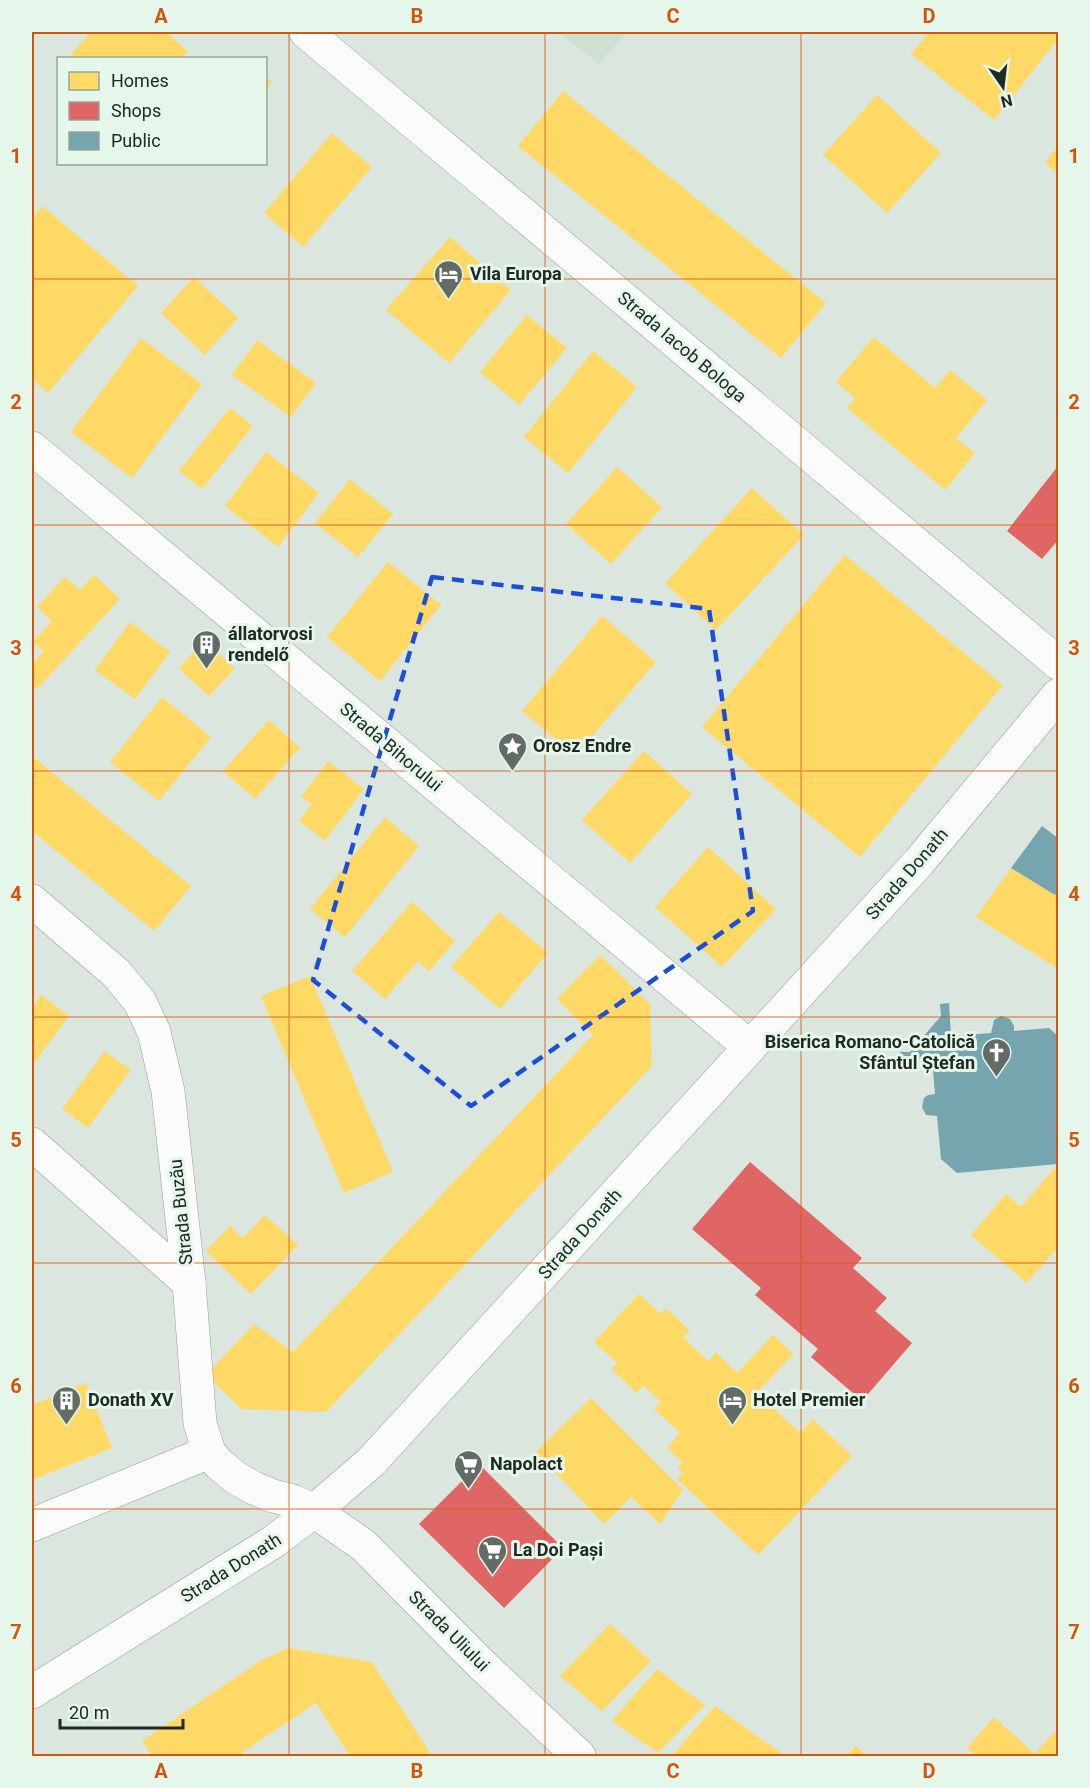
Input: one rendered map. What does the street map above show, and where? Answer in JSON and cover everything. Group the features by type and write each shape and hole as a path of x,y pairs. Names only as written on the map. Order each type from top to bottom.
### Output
{"street":[{"name":"Strada Iacob Bologa","path":"306,32 1059,663"},
{"name":"Strada Bihorului","path":"32,448 750,1047"},
{"name":"Strada Donath","path":"32,1692 273,1542 314,1511 371,1462 920,862 1059,695"},
{"name":"Strada Buzău","path":"32,901 116,973 140,1002 154,1032 168,1091 189,1284 200,1423 209,1452 227,1471 254,1488 293,1501 314,1511"},
{"path":"32,1144 189,1284"},
{"path":"32,1525 209,1452"},
{"name":"Strada Uliului","path":"314,1511 363,1545 480,1663 579,1756"}],"highlighted area":[{"path":"432,577 709,609 753,911 471,1106 313,980"}],"shaded area":[{"path":"558,32 628,32 599,64"}],"building: Homes":[{"path":"91,32 167,32 188,52 183,57 69,57"},
{"path":"929,32 1058,32 1058,39 994,120 911,54"},
{"path":"267,78 272,82 267,89"},
{"path":"563,91 826,303 781,358 518,146"},
{"path":"877,95 941,153 887,213 823,155"},
{"path":"332,133 372,167 303,247 264,213"},
{"path":"1058,146 1058,174 1045,163"},
{"path":"42,206 138,286 48,393 32,379 32,219"},
{"name":"Vila Europa","path":"450,237 511,290 449,363 386,310"},
{"path":"194,277 238,318 205,355 161,313"},
{"path":"527,315 567,348 519,405 480,372"},
{"path":"874,337 935,388 950,370 987,400 956,438 975,453 945,490 847,408 855,398 836,382"},
{"path":"141,338 202,384 132,478 71,432"},
{"path":"257,340 316,383 291,417 232,375"},
{"path":"593,351 637,387 568,473 524,437"},
{"path":"230,408 253,426 202,489 179,471"},
{"path":"266,452 319,493 278,547 225,506"},
{"path":"617,467 662,507 611,564 566,524"},
{"path":"350,479 393,514 358,557 315,523"},
{"path":"752,488 804,535 716,630 665,583"},
{"path":"845,555 1003,685 860,857 702,727"},
{"path":"388,562 441,605 380,681 327,637"},
{"path":"94,575 120,599 37,689 32,684 32,665 44,651 33,642 52,621 37,607 65,577 80,590"},
{"path":"602,616 656,662 575,756 522,711"},
{"path":"130,622 170,652 135,699 95,670"},
{"name":"állatorvosi rendelő","path":"203,640 235,668 209,696 179,669"},
{"path":"162,697 211,737 159,801 110,762"},
{"path":"269,720 300,748 255,799 223,771"},
{"path":"644,751 692,794 630,863 582,820"},
{"path":"32,756 191,886 154,931 32,831"},
{"path":"328,761 364,789 325,841 299,821 312,804 301,797"},
{"path":"385,817 419,846 345,937 310,909"},
{"path":"708,847 776,909 722,967 655,907"},
{"path":"1011,868 1058,897 1058,969 976,917"},
{"path":"412,902 455,941 429,971 418,961 385,999 352,971"},
{"path":"499,912 548,953 500,1009 451,967"},
{"path":"600,955 650,1004 652,1066 326,1412 242,1409 206,1375 254,1324 293,1352 593,1035 557,999"},
{"path":"310,976 393,1172 344,1193 261,996"},
{"path":"41,995 69,1016 32,1066 32,1008"},
{"path":"105,1051 131,1070 88,1128 62,1109"},
{"path":"1058,1164 1058,1247 1027,1283 971,1235 1006,1194 1021,1207"},
{"path":"265,1215 298,1245 251,1294 206,1251 230,1226 243,1238"},
{"name":"Hotel Premier","path":"639,1294 661,1314 666,1308 690,1331 683,1337 708,1361 716,1352 737,1373 773,1335 793,1354 757,1393 800,1433 813,1419 852,1456 758,1555 677,1479 683,1473 678,1468 682,1462 667,1448 680,1433 654,1409 661,1402 643,1385 637,1393 611,1369 617,1363 594,1342"},
{"name":"Donath XV","path":"86,1383 112,1448 32,1480 32,1405"},
{"path":"591,1398 683,1490 660,1524 631,1497 604,1524 536,1452"},
{"path":"610,1624 651,1661 602,1711 560,1676"},
{"path":"288,1648 372,1662 432,1756 350,1756 316,1703 237,1756 152,1756 142,1741 260,1661"},
{"path":"657,1669 705,1705 658,1753 612,1721"},
{"path":"715,1706 785,1756 672,1756"},
{"path":"994,1717 1035,1754 1054,1732 1058,1736 1058,1756 977,1756 967,1748"},
{"path":"855,1746 868,1756 847,1756"}],"building: Shops":[{"path":"1058,466 1058,540 1042,559 1007,531"},
{"path":"750,1162 862,1258 853,1268 887,1298 875,1311 912,1343 862,1401 811,1357 818,1349 755,1295 761,1288 692,1229"},
{"path":"479,1464 563,1548 504,1608 419,1524"}],"building: Public":[{"path":"1042,826 1058,838 1058,891 1055,895 1011,868"},
{"name":"Biserica Romano-Catolică Sfântul Ștefan","path":"949,1003 951,1036 991,1033 994,1020 1001,1016 1010,1019 1014,1031 1049,1028 1058,1036 1058,1164 957,1173 941,1159 937,1116 926,1115 922,1107 924,1098 935,1094 932,1058 901,1060 900,1052 910,1052 941,1016 940,1004"}],"place":[{"name":"Vila Europa","path":"449,300"},
{"name":"állatorvosi rendelő","path":"207,670"},
{"name":"Orosz Endre","path":"512,772"},
{"name":"Biserica Romano-Catolică Sfântul Ștefan","path":"996,1078"},
{"name":"Donath XV","path":"67,1426"},
{"name":"Hotel Premier","path":"732,1426"},
{"name":"Napolact","path":"469,1490"},
{"name":"La Doi Pași","path":"492,1576"}]}
